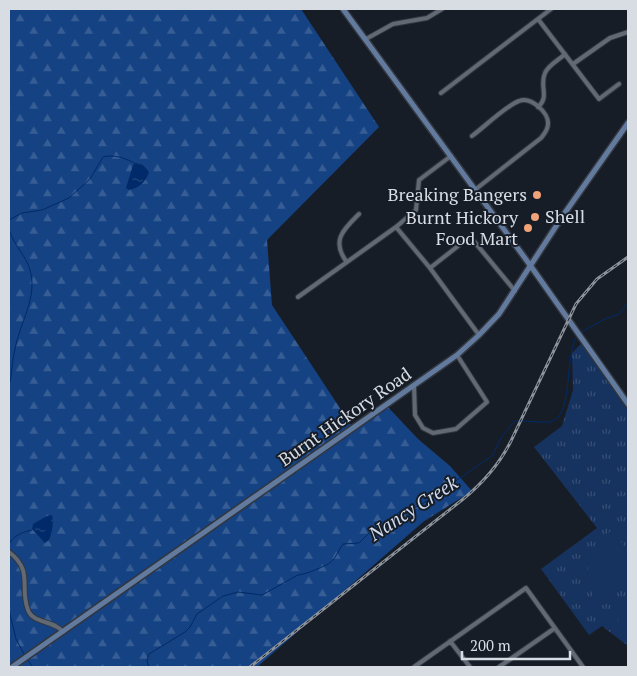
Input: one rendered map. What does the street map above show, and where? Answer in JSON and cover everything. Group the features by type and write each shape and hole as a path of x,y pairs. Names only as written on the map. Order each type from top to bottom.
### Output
{"main road":[{"path":"343,9 476,189 628,404"},
{"name":"Burnt Hickory Road","path":"12,667 457,355 499,314 530,265 628,124"}],"street":[{"path":"366,39 393,24 427,18 442,9"},
{"path":"441,93 551,9"},
{"path":"538,19 574,64 598,99 619,84"},
{"path":"574,64 610,38 628,32"},
{"path":"538,107 543,103 545,97 544,74 550,66 566,54"},
{"path":"472,136 519,100 531,101 547,118 548,123 543,136 476,189"},
{"path":"298,297 396,227 416,210 419,180 451,156"},
{"path":"346,262 342,256 339,243 342,230 359,214"},
{"path":"396,227 430,268 479,335"},
{"path":"430,268 467,240 476,242 515,291"},
{"path":"414,385 415,415 423,428 433,433 456,429 487,402 457,355"},
{"path":"9,552 22,567 26,606 30,614 39,620 59,626 62,632"},
{"path":"414,667 526,588 583,667"},
{"path":"499,667 555,628"},
{"path":"450,641 470,667"}],"green space":[{"path":"9,9 301,9 379,127 267,240 272,305 353,428 386,405 418,439 450,466 472,491 423,522 257,667 9,667"},
{"path":"582,343 628,409 628,646 602,626 589,635 541,569 597,528 534,447 562,426 573,390 572,353"},
{"path":"612,530 628,551 628,585 597,603 589,582 588,563 596,545"},
{"path":"628,599 628,636 613,612"}],"water":[{"path":"137,163 145,167 149,172 142,184 129,190 126,188 133,165"},
{"path":"52,515 51,534 49,540 45,543 32,529 33,524"}],"waterway":[{"path":"9,220 22,213 42,210 69,198 90,179 103,157 120,157 136,164"},
{"path":"9,229 13,240 26,260 32,280 30,300 17,339 9,387"},
{"name":"Nancy Creek","path":"579,333 619,314 628,303"},
{"name":"Nancy Creek","path":"149,667 147,661 149,654 185,632 197,614 223,596 238,592 262,595 298,575 311,572 330,563 343,544 359,543 369,533 390,522 399,512 419,506 492,456 502,436 515,421 550,422 558,418 566,398 571,356 577,336"},
{"path":"9,544 19,534 32,530"},
{"path":"9,610 16,639 25,656"},
{"path":"27,659 33,667"}],"railway":[{"path":"250,667 462,500 484,480 496,466 511,441 576,304 597,279 628,257"}],"place":[{"name":"Breaking Bangers","path":"537,195"},
{"name":"Shell","path":"535,217"},
{"name":"Burnt Hickory Food Mart","path":"528,228"}]}
